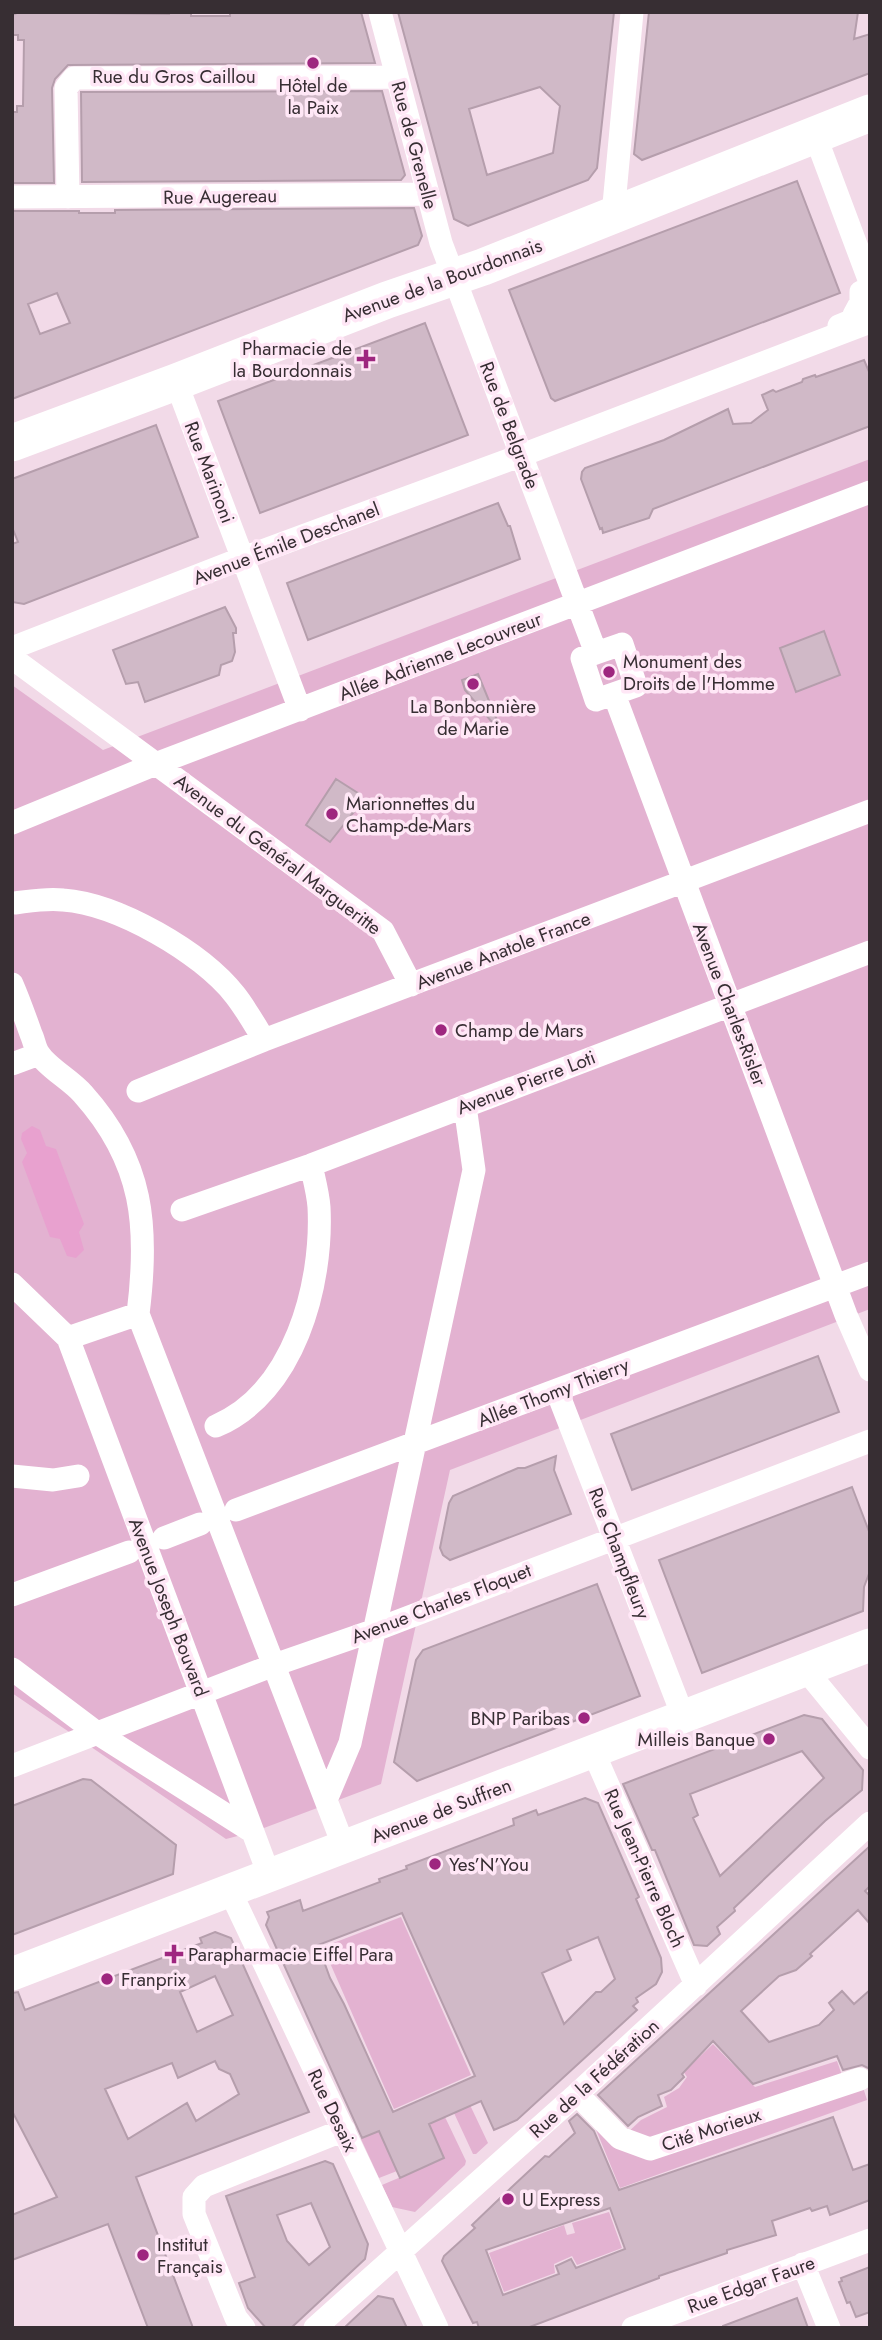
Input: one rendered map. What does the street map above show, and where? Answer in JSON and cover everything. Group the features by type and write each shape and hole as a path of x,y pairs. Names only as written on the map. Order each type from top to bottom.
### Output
{"main road":[{"name":"Avenue de la Bourdonnais","path":"12,443 453,277 870,113"},
{"name":"Avenue de Suffren","path":"12,1974 870,1645"}],"street":[{"name":"Rue de Grenelle","path":"380,12 453,277"},
{"path":"613,215 632,12"},
{"name":"Rue du Gros Caillou","path":"68,197 66,89 74,78 396,76"},
{"path":"815,135 870,282"},
{"name":"Rue Augereau","path":"12,197 428,194"},
{"name":"Rue de Belgrade","path":"453,277 577,604"},
{"name":"Avenue Émile Deschanel","path":"870,288 862,292 861,302 854,315 856,320 557,433 562,446 857,335 859,339 870,340"},
{"name":"Avenue Émile Deschanel","path":"12,648 870,322"},
{"name":"Rue Marinoni","path":"176,382 300,710"},
{"name":"Allée Adrienne Lecouvreur","path":"12,823 158,763 870,492"},
{"path":"577,604 596,653"},
{"path":"622,644 636,686 596,700 582,658 596,653 622,644"},
{"name":"Avenue du Général Margueritte","path":"12,658 126,739 383,931 411,985"},
{"name":"Avenue Charles-Risler","path":"614,694 846,1315 870,1370"},
{"name":"Avenue Anatole France","path":"138,1091 264,1040 870,811"},
{"path":"15,903 64,900 122,915 150,929 178,946 234,993 264,1040"},
{"name":"Avenue Pierre Loti","path":"182,1210 311,1165 870,952"},
{"path":"12,984 39,1054 83,1094 120,1147 132,1175 140,1206 144,1242 138,1314 344,1847"},
{"path":"12,1064 39,1054"},
{"path":"326,1800 350,1743 474,1170 465,1106"},
{"path":"216,1426 246,1407 268,1385 301,1331 317,1265 319,1204 311,1165"},
{"name":"Allée Thomy Thierry","path":"236,1510 870,1273"},
{"path":"12,1284 68,1338 138,1314"},
{"name":"Avenue Joseph Bouvard","path":"68,1338 270,1875"},
{"name":"Rue Champfleury","path":"556,1391 683,1716"},
{"name":"Avenue Charles Floquet","path":"12,1766 870,1441"},
{"path":"12,1476 53,1480 78,1476"},
{"path":"164,1538 200,1524"},
{"path":"12,1595 129,1552"},
{"path":"12,1669 97,1733 253,1832"},
{"path":"805,1669 870,1748"},
{"name":"Rue Jean-Pierre Bloch","path":"593,1751 696,1985"},
{"name":"Rue de la Fédération","path":"315,2328 577,2094 870,1823"},
{"name":"Rue Desaix","path":"230,1891 437,2328"},
{"name":"Cité Morieux","path":"577,2094 620,2138 650,2149 860,2078"},
{"path":"244,2328 236,2318 194,2214 194,2197 204,2186 344,2130"},
{"name":"Rue Edgar Faure","path":"633,2328 870,2240"},
{"path":"803,2264 829,2328"}],"shaded area":[{"name":"Champ de Mars","path":"870,459 870,1309 450,1470 381,1784 253,1832 226,1839 12,1693 12,685 103,750"},
{"path":"32,1126 40,1130 46,1146 56,1149 84,1224 79,1232 84,1250 76,1258 67,1256 60,1239 50,1237 22,1162 27,1153 21,1139 22,1133"},
{"path":"401,1917 471,2075 394,2109 323,1947"},
{"path":"713,2044 755,2087 837,2061 844,2081 861,2081 867,2100 620,2188 590,2115 625,2135 641,2120 667,2107 664,2097 679,2088 687,2077 683,2071 687,2061 690,2066"},
{"path":"470,2105 488,2143 476,2154 473,2154 454,2113"},
{"path":"445,2117 466,2161 465,2165 415,2212 392,2207 382,2185 443,2159 429,2124"},
{"path":"379,2131 397,2171 379,2178 361,2139"},
{"path":"609,2212 622,2248 577,2265 572,2256 554,2264 555,2273 504,2292 489,2253 564,2225 567,2235 575,2233 572,2223"}],"building":[{"path":"19,12 191,12 191,16 230,16 230,12 361,12 375,63 68,65 55,79 52,88 54,183 12,183 12,112 17,112 17,106 23,106 24,40 18,40 18,35 12,35 12,15"},
{"path":"398,12 614,12 597,168 588,180 468,226 454,219","holes":["540,87 560,106 553,153 487,175 469,109"]},
{"path":"649,12 858,12 854,39 870,34 870,73 642,160 634,154"},
{"path":"382,91 405,175 401,180 82,182 81,92"},
{"path":"797,181 840,293 555,401 551,398 509,290"},
{"path":"414,208 422,236 418,245 12,399 12,211 115,213 115,210","holes":["57,293 70,323 40,334 28,304"]},
{"path":"425,323 468,435 260,513 218,401"},
{"path":"864,360 870,374 870,426 653,509 649,518 603,533 602,528 600,529 581,479 585,468 664,440 728,409 733,424 751,423 768,410 762,395"},
{"path":"156,425 198,537 24,604 12,602 12,544 18,542 12,527 12,479"},
{"path":"498,503 510,526 520,559 308,640 287,583"},
{"path":"225,607 236,628 236,633 233,633 235,652 232,661 221,665 219,675 145,702 138,682 126,684 113,650"},
{"path":"824,631 840,675 796,692 780,648"},
{"path":"478,674 499,725 496,727 465,690 462,680"},
{"name":"Marionnettes du Champ-de-Mars","path":"336,779 361,795 360,804 330,842 306,825"},
{"path":"818,1356 839,1412 632,1490 611,1434"},
{"path":"556,1456 554,1470 571,1514 450,1560 443,1555 440,1548 449,1503 453,1496 518,1468 525,1468"},
{"path":"852,1487 870,1534 870,1571 864,1587 863,1611 702,1673 659,1560"},
{"path":"597,1584 640,1696 417,1781 394,1762 416,1660 423,1650"},
{"path":"804,1715 822,1719 863,1770 862,1790 825,1821 734,1908 735,1911 717,1927 720,1934 707,1946 694,1945 655,1850 652,1850 623,1784","holes":["802,1751 824,1778 720,1876 693,1818 698,1815 690,1794"]},
{"path":"83,1779 91,1780 176,1845 173,1874 12,1935 12,1806"},
{"path":"585,1798 598,1803 639,1897 636,1899 661,1958 662,1972 656,1984 636,1998 638,2002 633,2006 637,2010 517,2120 494,2130 481,2101 429,2124 444,2158 400,2178 379,2131 362,2138 266,1925 269,1917 267,1912 300,1900 303,1911 380,1882 379,1879 407,1869 406,1866 514,1825 513,1819 536,1810 538,1815","holes":["402,1913 475,2076 393,2112 330,1978 318,1945","598,1937 615,1979 601,1992 596,1992 564,2024 542,1973 571,1960 567,1950"]},
{"path":"870,1846 870,1886 865,1891 870,1896 870,1924 858,1910 796,1970 779,1976 741,2011 769,2042 819,2025 834,2010 829,2003 842,1991 854,2004 870,1990 870,2069 862,2065 843,2070 837,2056 753,2084 713,2041 671,2090 658,2095 662,2106 638,2117 628,2126 598,2095"},
{"path":"215,1932 231,1938 309,2112 136,2177 193,2328 148,2328 108,2224 12,2260 12,2215 57,2197 12,2111 12,1993 18,1992 25,2010 202,1943 200,1938","holes":["215,1976 233,2015 197,2032 180,1992","215,2061 219,2069 230,2074 239,2094 196,2121 187,2103 128,2139 105,2089 172,2063 178,2078"]},
{"path":"577,2114 594,2131 619,2190 833,2117 853,2170 870,2164 870,2200 830,2215 827,2206 812,2211 810,2208 772,2221 776,2235 727,2250 727,2253 659,2276 527,2328 479,2328 477,2322 473,2323 442,2261 444,2256 475,2228 472,2225 496,2202 545,2156 549,2157 575,2133 569,2121","holes":["610,2208 625,2249 576,2268 571,2259 556,2266 559,2274 503,2295 486,2250"]},
{"path":"325,2161 333,2164 368,2244 365,2259 291,2328 266,2328 248,2308 239,2283 255,2277 226,2196","holes":["311,2203 330,2247 309,2265 287,2241 277,2215"]},
{"path":"870,2267 870,2312 856,2317 839,2282 842,2281 841,2278"},
{"path":"378,2296 393,2299 407,2328 344,2328"},
{"path":"797,2298 808,2328 723,2328 723,2326"}],"place":[{"name":"Hôtel de la Paix","path":"313,63"},
{"name":"Pharmacie de la Bourdonnais","path":"366,359"},
{"name":"Monument des Droits de l'Homme","path":"609,672"},
{"name":"La Bonbonnière de Marie","path":"473,684"},
{"name":"Marionnettes du Champ-de-Mars","path":"332,814"},
{"name":"Champ de Mars","path":"441,1030"},
{"name":"BNP Paribas","path":"584,1718"},
{"name":"Milleis Banque","path":"769,1739"},
{"name":"Yes’N’You","path":"435,1864"},
{"name":"Parapharmacie Eiffel Para","path":"174,1954"},
{"name":"Franprix","path":"107,1979"},
{"name":"U Express","path":"508,2199"},
{"name":"Institut Français","path":"143,2255"}]}
